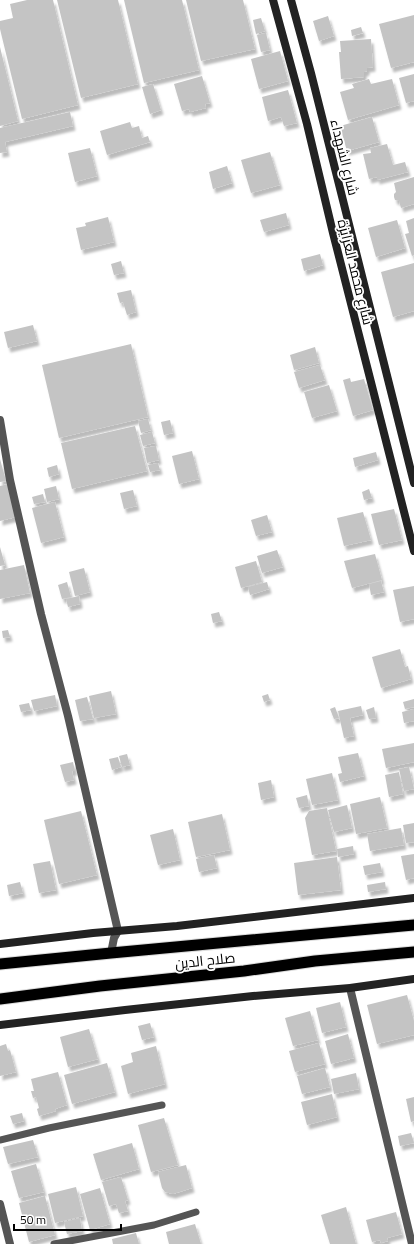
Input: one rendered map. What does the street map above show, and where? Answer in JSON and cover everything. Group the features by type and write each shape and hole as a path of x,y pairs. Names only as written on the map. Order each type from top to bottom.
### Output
{"highway":[{"name":"صلاح الدين","path":"0,964 112,952 414,925"},
{"name":"صلاح الدين","path":"0,999 100,986 244,971 315,961 414,952"}],"main road":[{"name":"شارع محمد العزايزة","path":"273,0 307,124 333,233 414,551"},
{"name":"شارع الشهداء","path":"291,0 315,88 414,483"},
{"path":"0,944 200,924 414,898"},
{"path":"0,1025 193,1003 350,988 414,979"}],"street":[{"path":"0,420 10,480 41,614 68,716 118,931 114,938 112,952"},
{"path":"350,988 412,1244"},
{"path":"0,1204 10,1244"}],"lane":[{"path":"0,1140 162,1105"},
{"path":"54,1244 154,1225 196,1212"}],"building":[{"path":"27,0 53,0 78,105 22,119 0,29 0,21 13,18 10,4"},
{"path":"57,0 118,0 138,84 81,98"},
{"path":"124,0 182,0 199,70 144,83"},
{"path":"186,0 243,0 255,49 201,61"},
{"path":"414,15 414,62 391,68 379,24"},
{"path":"328,16 334,36 319,41 313,21"},
{"path":"261,18 265,31 256,34 253,20"},
{"path":"361,27 363,33 352,36 351,30"},
{"path":"266,33 270,50 261,52 257,35"},
{"path":"371,39 373,67 367,68 367,71 364,72 364,77 341,79 339,52 341,52 340,41"},
{"path":"0,47 18,121 0,126"},
{"path":"280,51 288,81 259,89 251,59"},
{"path":"414,74 414,101 406,103 399,78"},
{"path":"202,76 210,103 205,104 206,108 190,112 189,109 182,111 174,84"},
{"path":"369,79 371,84 392,79 399,105 348,120 340,92 354,88 352,84"},
{"path":"153,84 161,110 150,114 142,87"},
{"path":"288,90 297,123 284,126 281,117 268,121 262,97"},
{"path":"70,112 73,126 5,142 7,152 0,153 0,128"},
{"path":"372,117 379,142 347,151 340,126"},
{"path":"130,122 132,128 139,126 142,138 148,136 150,142 107,155 100,131"},
{"path":"387,144 393,165 405,162 408,172 377,180 377,177 369,179 363,154 371,153 370,148"},
{"path":"90,148 97,176 75,182 68,153"},
{"path":"270,152 280,185 251,193 241,160"},
{"path":"227,166 232,183 213,189 209,172"},
{"path":"414,177 414,204 401,208 399,201 395,200 394,197 396,192 394,183"},
{"path":"286,213 289,225 264,232 260,220"},
{"path":"108,217 114,242 81,250 76,228 86,226 85,223"},
{"path":"414,218 414,255 412,256 405,234 409,233 406,221"},
{"path":"397,220 405,248 376,257 368,228"},
{"path":"320,254 323,265 304,271 301,259"},
{"path":"121,261 124,273 114,275 111,264"},
{"path":"414,263 414,311 393,317 381,272"},
{"path":"131,290 136,312 127,315 123,302 120,303 117,293"},
{"path":"33,325 37,341 8,348 4,332"},
{"path":"131,344 148,417 59,438 42,365"},
{"path":"315,347 319,363 294,370 290,355"},
{"path":"320,365 325,380 299,388 294,372"},
{"path":"350,378 351,382 364,379 373,410 353,416 343,380"},
{"path":"329,385 337,411 312,418 304,392"},
{"path":"148,419 151,430 141,433 138,421"},
{"path":"170,420 173,433 164,435 161,422"},
{"path":"135,426 147,471 72,489 61,443"},
{"path":"152,432 155,443 143,446 140,435"},
{"path":"156,446 159,460 147,463 144,448"},
{"path":"192,451 199,479 179,484 172,456"},
{"path":"376,452 378,460 355,467 353,458"},
{"path":"0,459 6,481 0,482"},
{"path":"158,463 160,470 150,472 148,465"},
{"path":"57,465 59,474 49,477 47,468"},
{"path":"8,484 16,517 0,521 0,486"},
{"path":"56,486 59,499 47,502 44,489"},
{"path":"369,489 372,498 364,500 362,492"},
{"path":"133,490 137,506 124,509 120,493"},
{"path":"43,494 45,502 34,504 32,497"},
{"path":"55,502 64,537 41,543 32,508"},
{"path":"394,509 402,540 379,545 371,514"},
{"path":"363,512 371,540 344,546 337,518"},
{"path":"267,515 272,532 256,536 251,520"},
{"path":"0,547 5,565 0,566"},
{"path":"277,550 283,567 262,573 257,556"},
{"path":"375,554 382,580 352,588 344,561"},
{"path":"256,561 262,582 241,588 235,567"},
{"path":"24,565 30,593 0,599 0,570"},
{"path":"84,568 90,592 75,596 69,572"},
{"path":"381,581 384,592 371,595 369,584"},
{"path":"67,582 71,597 62,599 58,585"},
{"path":"267,582 269,589 250,595 248,587"},
{"path":"414,586 414,619 400,622 393,590"},
{"path":"79,596 80,604 68,607 66,599"},
{"path":"219,612 222,621 213,623 211,614"},
{"path":"8,630 10,637 3,638 2,631"},
{"path":"400,649 405,667 408,666 411,679 381,688 372,657"},
{"path":"111,691 116,714 94,718 89,696"},
{"path":"268,694 270,700 264,702 262,696"},
{"path":"55,695 57,706 34,711 31,700"},
{"path":"87,697 93,719 80,721 75,700"},
{"path":"414,699 414,707 405,709 403,702"},
{"path":"29,703 31,710 21,712 19,705"},
{"path":"361,706 363,715 350,718 354,736 344,738 338,711"},
{"path":"335,707 339,718 334,719 330,709"},
{"path":"374,707 376,718 369,719 366,710"},
{"path":"414,709 414,721 404,723 402,712"},
{"path":"414,743 414,762 386,768 382,749"},
{"path":"358,753 364,776 340,782 338,774 342,773 338,757"},
{"path":"127,754 130,765 122,767 119,756"},
{"path":"118,757 121,767 112,770 109,759"},
{"path":"73,762 75,771 72,771 74,780 65,782 60,765"},
{"path":"409,767 414,789 404,791 399,769"},
{"path":"399,772 403,794 389,797 385,775"},
{"path":"332,773 338,800 312,805 306,779"},
{"path":"271,780 274,797 261,800 258,783"},
{"path":"307,795 309,806 299,808 296,798"},
{"path":"380,797 387,828 356,834 350,804"},
{"path":"347,805 352,828 334,832 328,810"},
{"path":"327,808 336,851 312,855 305,818 309,811"},
{"path":"81,811 97,875 59,884 44,820"},
{"path":"222,814 230,850 196,857 188,822"},
{"path":"414,823 414,842 406,843 403,825"},
{"path":"401,828 404,845 370,851 367,834"},
{"path":"173,829 180,860 158,865 150,835"},
{"path":"353,846 354,854 338,857 337,849"},
{"path":"414,854 414,878 406,880 401,856"},
{"path":"214,855 217,868 199,872 196,859"},
{"path":"337,857 341,890 298,895 294,863"},
{"path":"50,861 56,890 39,893 33,864"},
{"path":"380,863 382,872 365,875 363,866"},
{"path":"20,882 23,893 9,896 7,885"},
{"path":"385,882 386,889 368,892 367,885"},
{"path":"407,995 414,1021 414,1035 377,1044 367,1005"},
{"path":"340,1002 346,1027 322,1033 316,1008"},
{"path":"310,1011 318,1040 293,1046 285,1018"},
{"path":"150,1023 154,1037 142,1040 138,1026"},
{"path":"89,1029 98,1059 68,1067 60,1037"},
{"path":"348,1034 354,1058 331,1064 325,1041"},
{"path":"319,1043 325,1064 295,1072 289,1051"},
{"path":"6,1044 8,1051 10,1050 16,1072 0,1076 0,1046"},
{"path":"156,1046 165,1084 128,1094 121,1066 133,1062 131,1053"},
{"path":"107,1063 115,1092 72,1104 64,1075"},
{"path":"325,1068 330,1087 302,1094 297,1076"},
{"path":"58,1072 67,1105 55,1109 56,1111 39,1116 37,1109 39,1108 36,1097 33,1098 31,1091 34,1091 31,1079"},
{"path":"356,1073 359,1089 334,1094 331,1079"},
{"path":"332,1094 337,1117 307,1125 301,1102"},
{"path":"414,1097 414,1121 411,1122 406,1099"},
{"path":"22,1113 24,1121 13,1124 10,1116"},
{"path":"164,1118 178,1165 151,1172 138,1125"},
{"path":"411,1133 414,1143 400,1146 398,1136"},
{"path":"33,1140 38,1157 8,1164 3,1147"},
{"path":"132,1143 139,1169 101,1180 93,1154"},
{"path":"36,1164 44,1192 19,1198 11,1171"},
{"path":"186,1165 192,1188 173,1194 165,1192 162,1188 158,1172"},
{"path":"121,1177 128,1200 125,1201 128,1211 119,1213 116,1204 109,1206 102,1182"},
{"path":"76,1187 83,1216 55,1223 48,1194"},
{"path":"100,1188 110,1224 90,1230 80,1194"},
{"path":"45,1196 55,1235 29,1242 19,1203"},
{"path":"346,1207 356,1244 330,1244 321,1215"},
{"path":"396,1212 402,1234 387,1238 388,1241 381,1243 380,1240 372,1242 366,1220"},
{"path":"80,1218 82,1231 67,1234 64,1222"},
{"path":"195,1224 201,1244 169,1244 166,1232"},
{"path":"136,1233 139,1244 113,1244 112,1239"}]}
